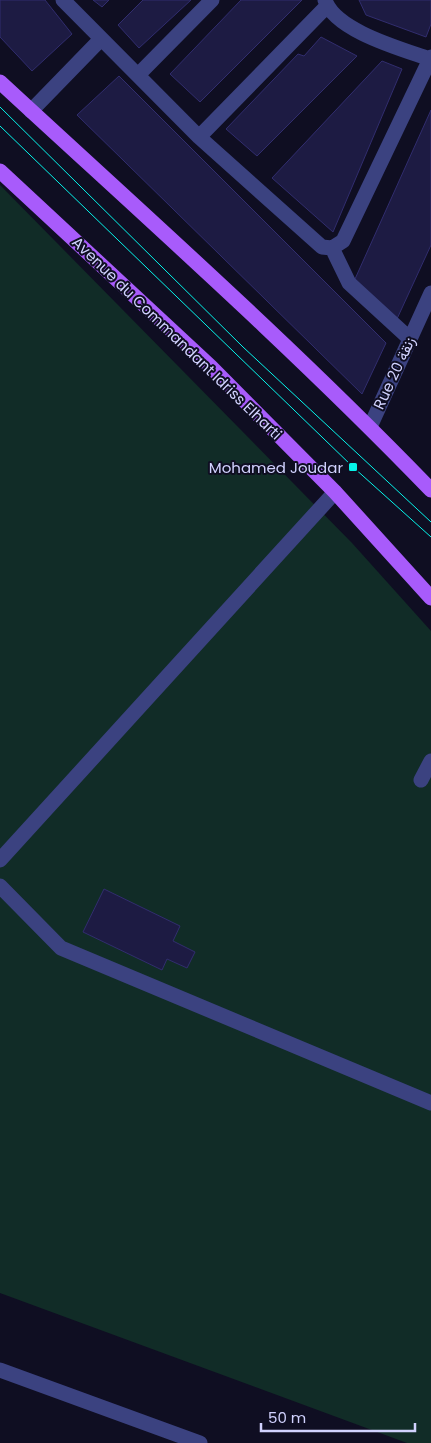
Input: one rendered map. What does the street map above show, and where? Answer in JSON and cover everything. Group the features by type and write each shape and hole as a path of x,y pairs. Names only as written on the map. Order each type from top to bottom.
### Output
{"main road":[{"path":"0,82 370,427 431,490"},
{"name":"Avenue du Commandant Idriss Elharti","path":"0,171 211,367 335,492 431,598"}],"street":[{"path":"63,0 199,138 322,247 332,248 343,241 431,58 370,38 345,23 326,3 199,138"},
{"path":"138,75 212,0"},
{"path":"31,111 101,38"},
{"path":"332,248 349,283 410,340"},
{"name":"Rue 20 زنقة","path":"370,427 431,293"},
{"path":"0,860 335,492"},
{"path":"421,780 431,761"},
{"path":"0,886 61,948 431,1103"},
{"path":"0,1370 170,1438 200,1443"}],"green space":[{"path":"0,185 352,543 431,631 431,1443 407,1443 0,1293"}],"building":[{"path":"0,0 45,0 72,34 32,71 0,37"},
{"path":"93,0 109,0 102,7"},
{"path":"143,0 191,0 139,48 118,25"},
{"path":"241,0 302,0 200,102 170,74"},
{"path":"359,0 431,0 431,24 426,37 366,15"},
{"path":"321,37 357,56 257,156 226,129 298,54 304,56"},
{"path":"382,61 402,69 333,232 272,178"},
{"path":"119,76 386,343 362,394 77,115"},
{"path":"431,110 431,245 396,321 355,279"},
{"path":"104,889 180,926 173,941 195,952 187,968 167,959 162,970 83,932"}],"tram line":[{"path":"0,107 243,347 431,522"},
{"path":"0,126 353,467 431,537"}],"place":[{"name":"Mohamed Joudar","path":"353,467"}]}
